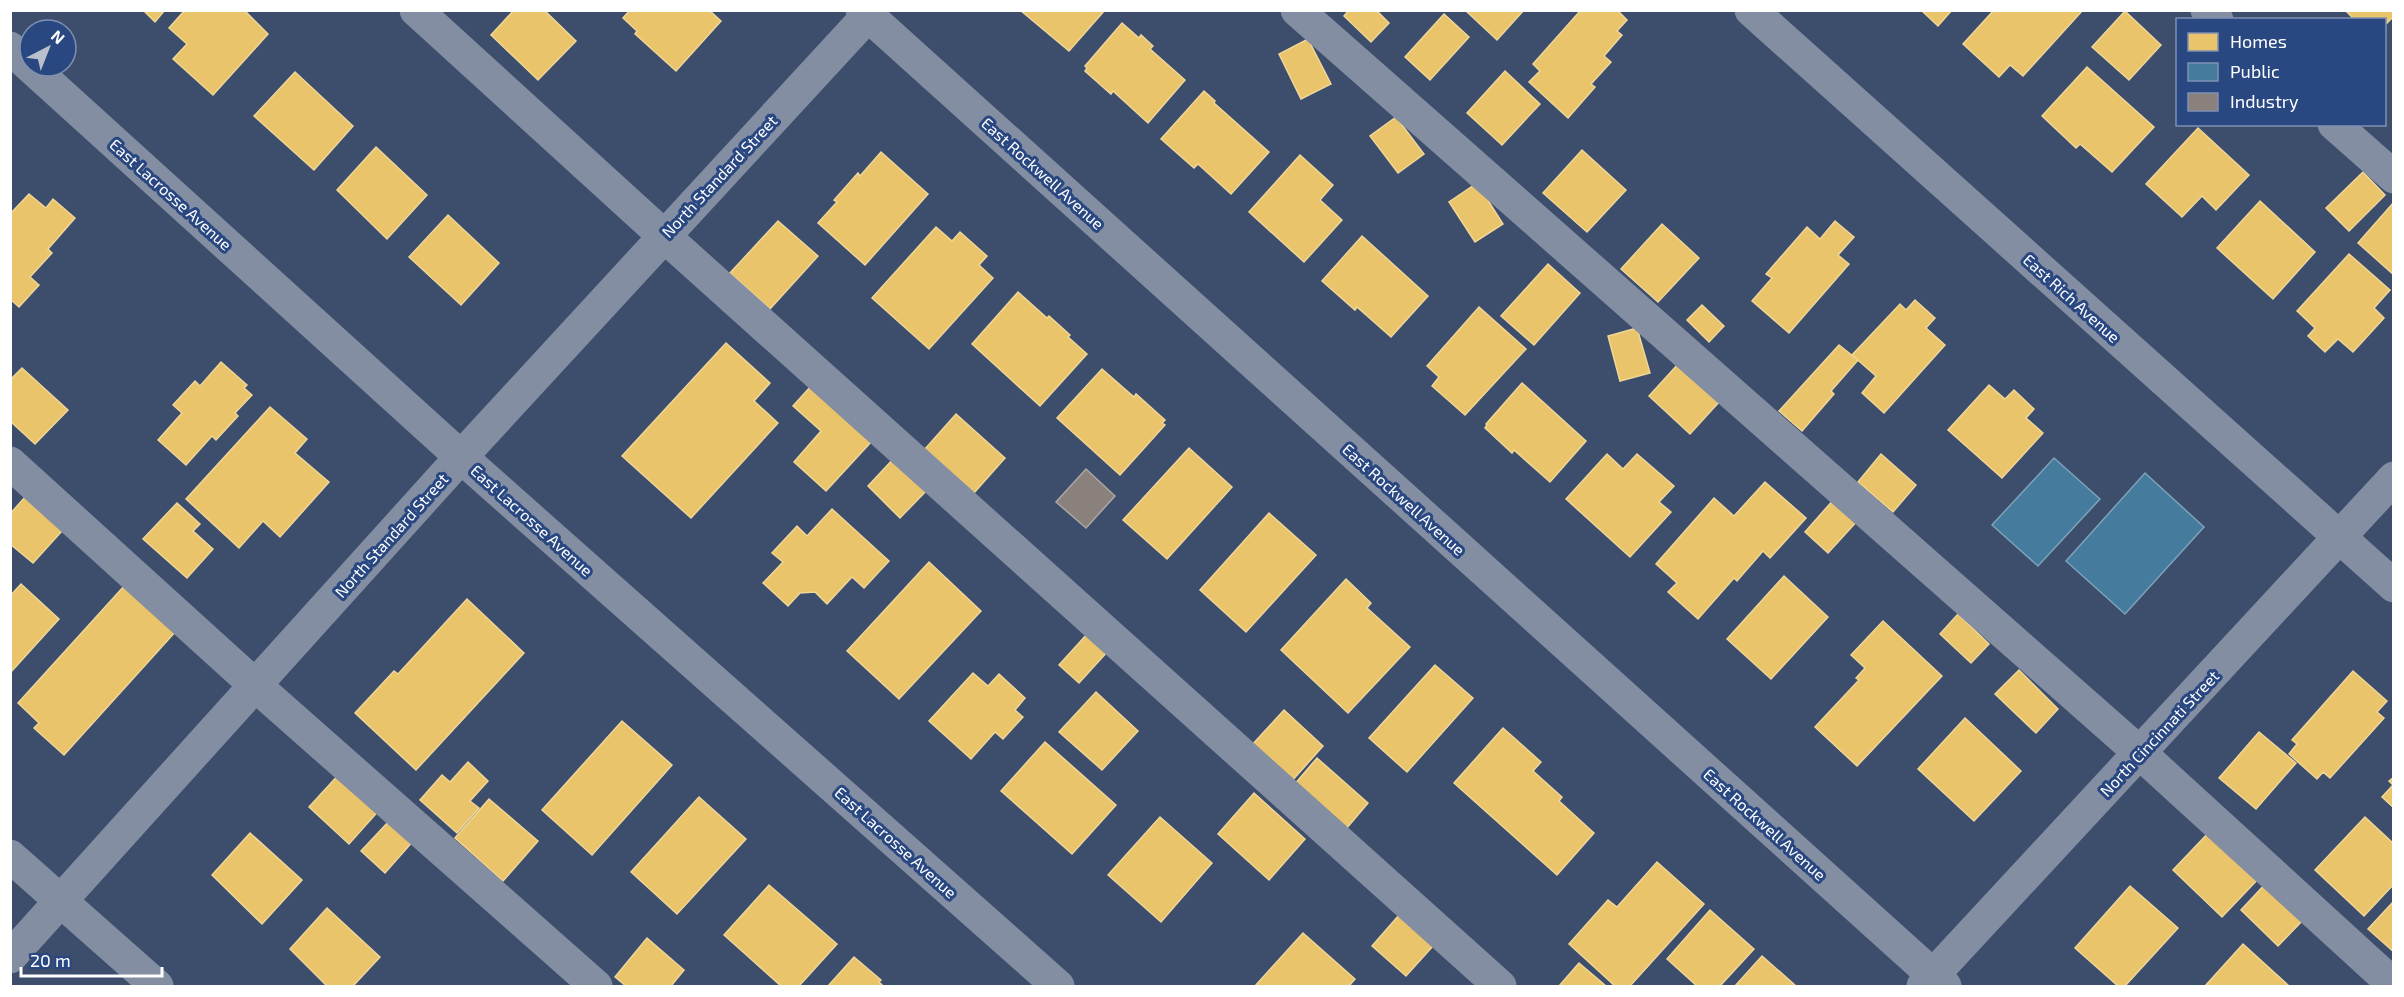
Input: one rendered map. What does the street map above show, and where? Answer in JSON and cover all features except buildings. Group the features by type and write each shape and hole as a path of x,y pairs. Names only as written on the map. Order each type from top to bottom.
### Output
{"street":[{"path":"416,10 664,236 1500,987"},
{"path":"1297,10 2140,753 2394,985"},
{"name":"East Rich Avenue","path":"1751,10 2394,586"},
{"name":"North Standard Street","path":"10,957 461,457 868,12"},
{"name":"East Rockwell Avenue","path":"868,12 1934,983"},
{"name":"East Lacrosse Avenue","path":"10,48 461,457 1058,987"},
{"path":"2336,126 2394,177"},
{"path":"10,463 256,686 596,987"},
{"name":"North Cincinnati Street","path":"1934,983 2140,753 2394,478"},
{"path":"10,856 157,987"}]}
